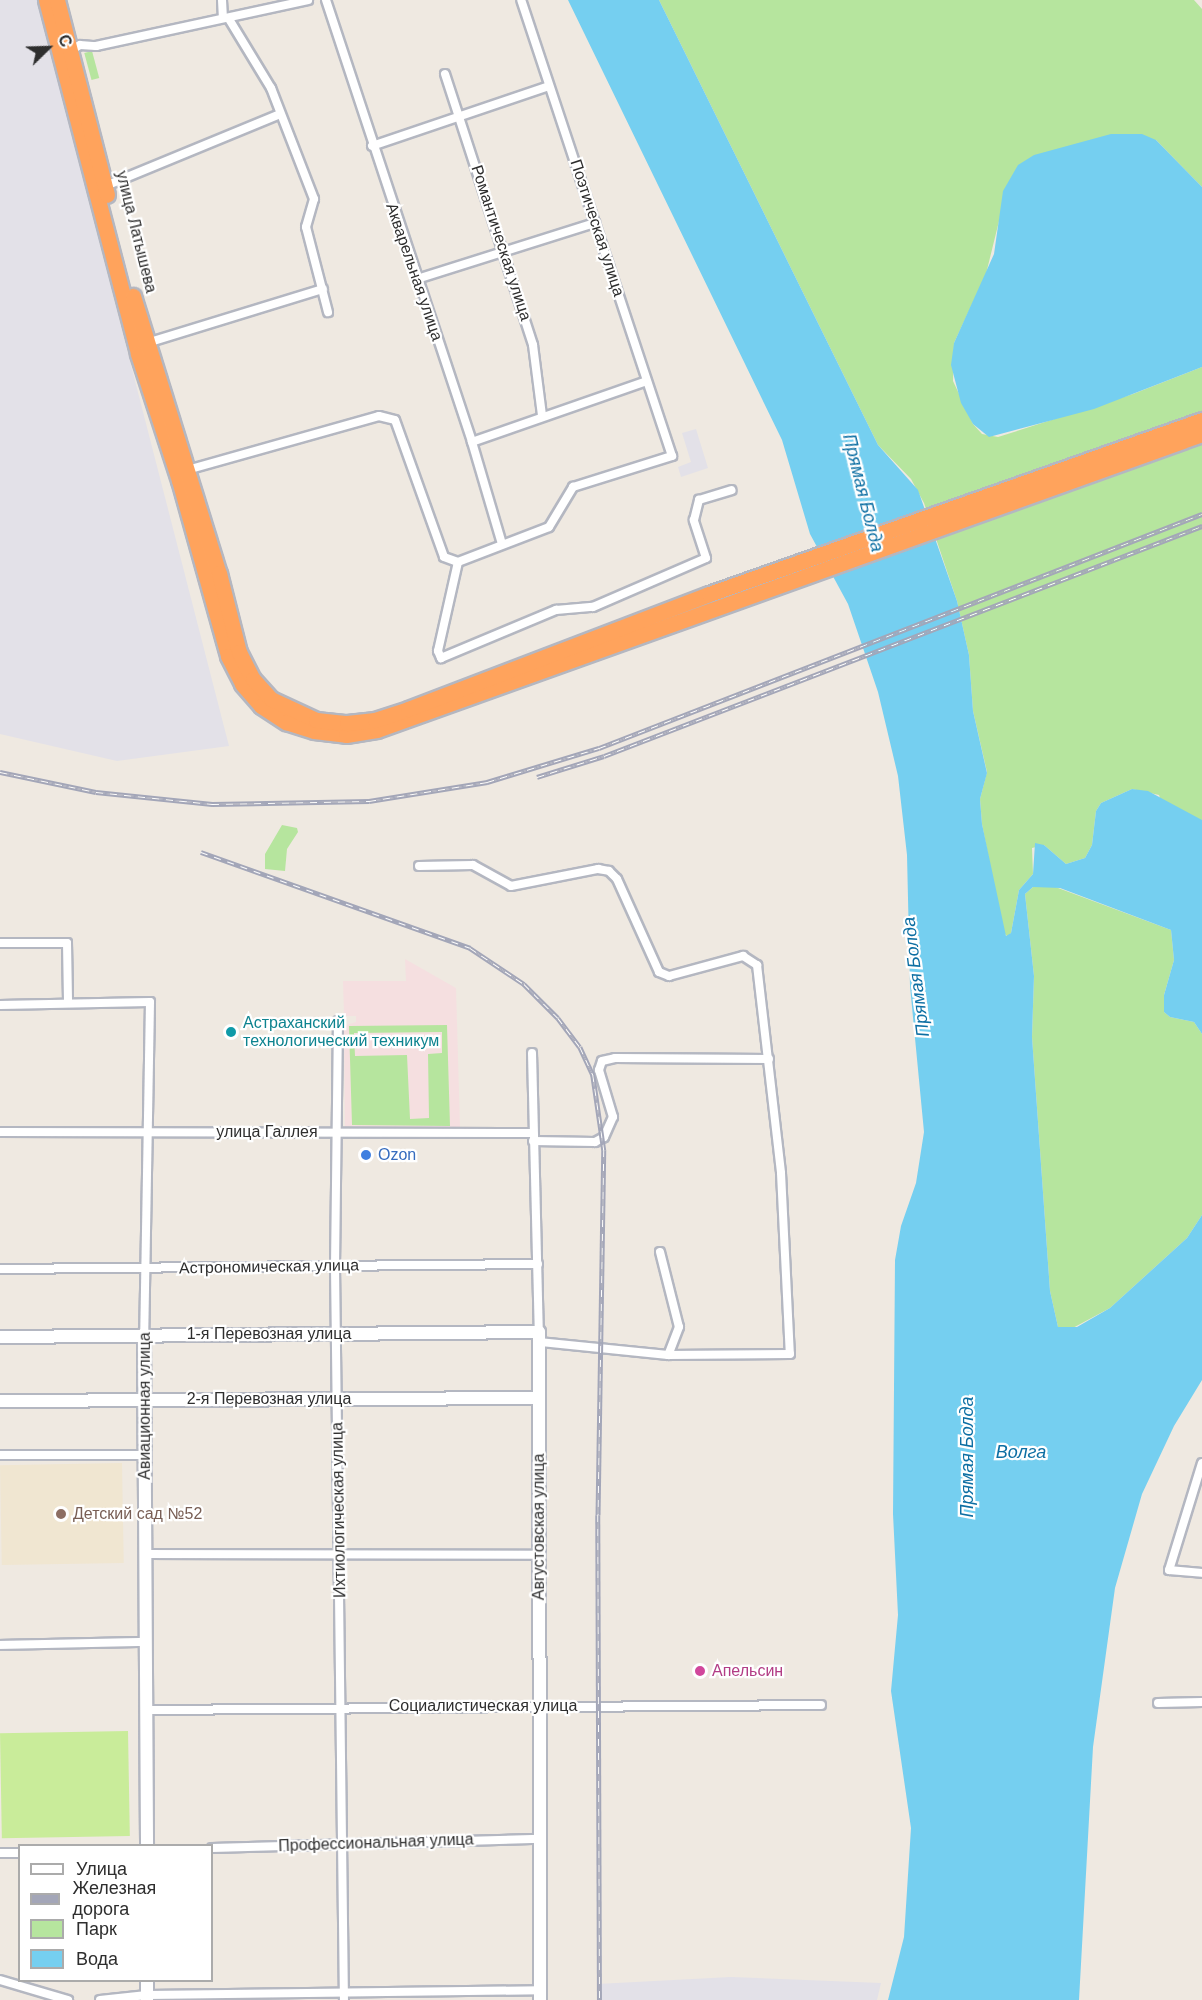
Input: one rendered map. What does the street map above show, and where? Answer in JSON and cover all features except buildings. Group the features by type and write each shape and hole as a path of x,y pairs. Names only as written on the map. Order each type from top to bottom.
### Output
{"highway":[{"name":"улица Латышева","path":"46,0 66,53"},
{"name":"улица Латышева","path":"57,0 66,53 138,354 169,448 228,656 242,684 261,706 286,722 314,731 346,735 377,730 712,601"},
{"name":"улица Латышева","path":"100,188 244,661 271,699 316,720 347,723 397,713 712,601"},
{"path":"712,601 992,501 1202,420"},
{"path":"992,501 1202,434"}],"street":[{"path":"222,0 226,19 271,88 314,199 306,226 328,312"},
{"path":"66,53 80,45 96,46 308,0"},
{"name":"Акварельная улица","path":"326,0 372,146 472,442 502,544"},
{"name":"Поэтическая улица","path":"502,544 549,527 573,487 672,456 521,0"},
{"name":"Романтическая улица","path":"445,74 505,251 533,345 542,415"},
{"path":"372,146 549,86"},
{"path":"100,188 280,114"},
{"path":"417,279 595,223"},
{"path":"147,343 323,290"},
{"path":"472,442 542,415 646,381"},
{"path":"187,470 379,416 395,420 444,557 458,562 502,544"},
{"path":"458,562 438,651 441,658 556,610 593,607 706,558 694,520 699,500 732,490"},
{"path":"419,866 473,865 512,886 598,868 609,871 617,879 659,972 669,976 743,956 752,958 757,965 781,1173 790,1354 668,1355 539,1337"},
{"path":"0,943 67,943 68,1002 0,1005"},
{"name":"Авиационная улица","path":"68,1002 150,1002 144,1335 147,1844"},
{"name":"Ихтиологическая улица","path":"339,1021 335,1267 344,1996"},
{"name":"Августовская улица","path":"532,1053 539,1337 542,1707 541,1995"},
{"name":"улица Галлея","path":"0,1132 338,1132 533,1137 595,1142 604,1137 613,1117 599,1070 602,1062 615,1058 769,1059"},
{"path":"660,1252 679,1327 668,1355"},
{"name":"Астрономическая улица","path":"0,1269 538,1264"},
{"name":"1-я Перевозная улица","path":"0,1337 336,1334 539,1337"},
{"name":"2-я Перевозная улица","path":"0,1401 538,1398"},
{"path":"0,1455 145,1455"},
{"path":"1202,1463 1169,1570 1202,1573"},
{"path":"145,1554 339,1552 539,1555"},
{"path":"0,1645 146,1642"},
{"path":"1158,1703 1202,1701"},
{"name":"Социалистическая улица","path":"146,1710 342,1706 821,1705"},
{"name":"Профессиональная улица","path":"213,1848 541,1839"},
{"path":"0,1853 18,1853"},
{"path":"0,1980 68,2000"},
{"path":"100,2000 147,1997 541,1995"}],"shaded area":[{"path":"0,0 37,0 229,746 117,761 0,734"},
{"path":"696,429 708,468 681,477 678,467 691,462 682,433"},
{"path":"405,959 456,988 460,1127 345,1128 344,1026 356,1022 356,1016 344,1016 343,981 406,981"},
{"name":"Детский сад №52","path":"122,1463 124,1563 2,1565 0,1465"},
{"path":"731,1977 881,1983 877,2000 597,2000 597,1984"}],"green space":[{"path":"659,0 1194,0 1202,9 1202,187 1156,140 1000,217 986,274 954,343 953,381 973,424 982,434 998,437 1133,394 1202,367 1202,925 1159,795 1132,789 1101,803 1096,811 1092,845 1085,858 1066,864 1044,845 1032,848 1033,874 1019,890 1011,933 1008,937 1003,932 982,824 980,799 987,772 973,711 969,655 957,601 924,503 911,479 878,445"},
{"path":"92,51 99,78 92,80 84,53"},
{"path":"282,825 297,828 298,832 287,849 285,871 265,869 265,854"},
{"path":"1050,885 1171,930 1174,960 1164,995 1164,1012 1170,1017 1194,1022 1202,1034 1202,1215 1187,1238 1110,1308 1069,1330 1058,1327 1050,1291 1032,1037 1034,976 1025,894 1033,887"},
{"path":"447,1025 450,1126 352,1125 349,1026","holes":["442,1032 442,1053 428,1054 429,1118 410,1119 407,1055 355,1056 354,1033"]},
{"path":"128,1731 130,1836 2,1838 0,1733"}],"water":[{"name":"Волга","path":"568,0 659,0 878,445 918,490 957,601 969,655 973,711 987,773 980,799 982,824 1006,936 1011,933 1019,890 1033,874 1035,843 1044,845 1066,864 1085,858 1092,845 1096,811 1101,803 1132,789 1148,791 1202,820 1202,1034 1194,1022 1170,1017 1164,1012 1164,995 1174,960 1171,930 1060,888 1033,887 1025,894 1034,976 1032,1037 1050,1291 1058,1327 1077,1327 1110,1308 1187,1238 1202,1215 1202,1380 1174,1426 1142,1494 1115,1588 1093,1747 1079,2000 888,2000 904,1937 911,1828 891,1691 898,1615 893,1514 895,1260 901,1226 916,1183 924,1132 910,986 907,855 898,776 878,692 848,604 810,534 782,440"},
{"path":"1111,134 1142,134 1156,140 1202,187 1202,367 1094,409 989,437 973,424 961,403 951,365 954,343 994,254 1003,191 1018,165 1034,155"}],"railway":[{"path":"0,772 96,792 212,804 369,801 487,782 599,748 1202,514"},
{"path":"537,777 604,756 1202,526"},
{"path":"201,852 470,948 524,984 558,1018 580,1047 593,1075 604,1150 598,1515 600,2000"}],"place":[{"name":"Астраханский технологический техникум","path":"231,1032"},
{"name":"Ozon","path":"366,1155"},
{"name":"Детский сад №52","path":"61,1514"},
{"name":"Апельсин","path":"700,1671"}],"water label":[{"name":"Прямая Болда","path":"863,493"},
{"name":"Прямая Болда","path":"916,977"},
{"name":"Прямая Болда","path":"967,1457"}]}
